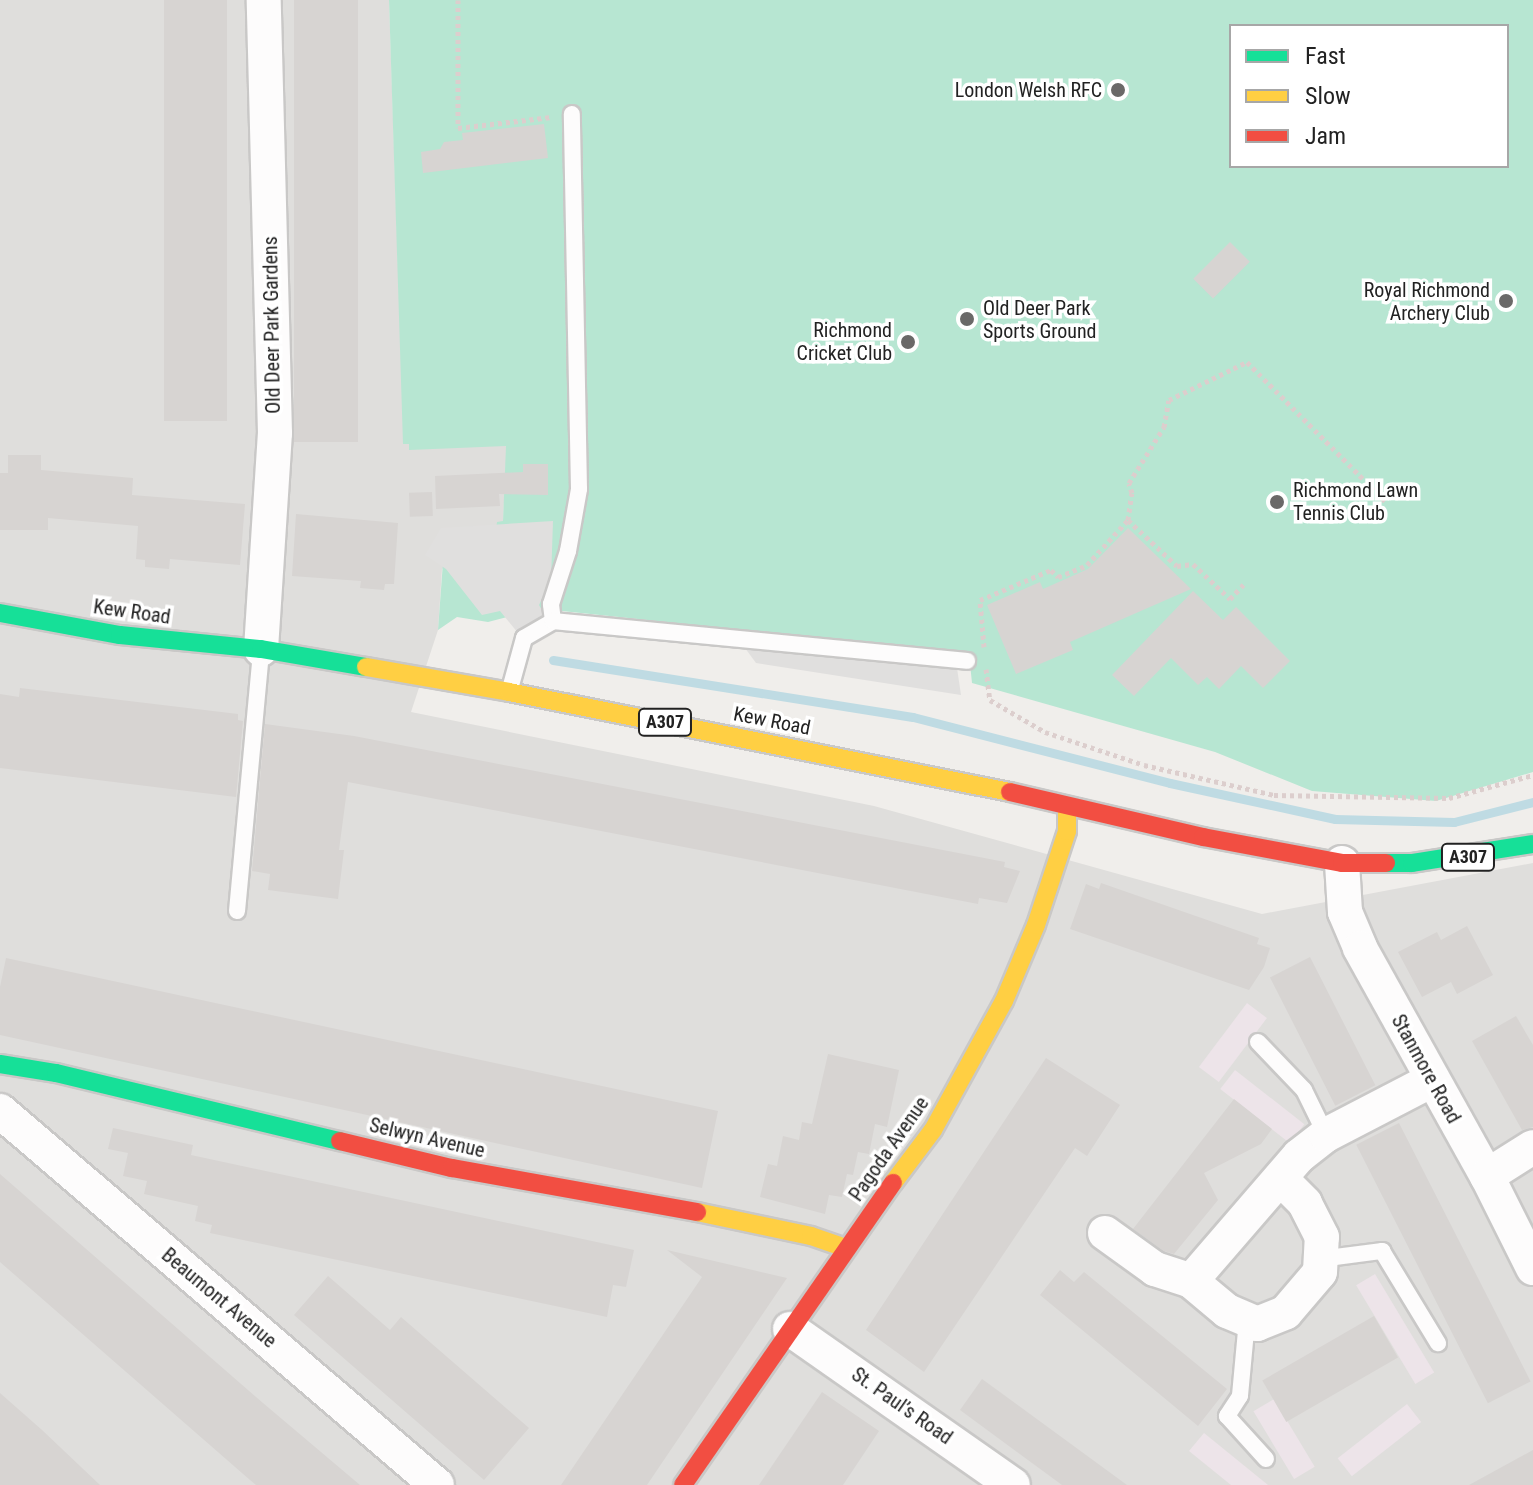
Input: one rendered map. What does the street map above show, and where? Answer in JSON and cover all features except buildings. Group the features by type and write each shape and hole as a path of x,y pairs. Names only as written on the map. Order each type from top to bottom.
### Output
{"street":[{"name":"Old Deer Park Gardens","path":"261,649 275,433 264,0"},
{"name":"Kew Road","path":"0,613 120,635 261,649 509,692 976,784 1067,807 1342,863 1412,863 1533,844"},
{"name":"Pagoda Avenue","path":"683,1485 845,1248 933,1130 1004,1001 1036,925 1062,844 1067,807"},
{"name":"Stanmore Road","path":"1342,863 1341,893 1351,927 1487,1176 1533,1268"},
{"name":"Selwyn Avenue","path":"0,1064 56,1073 452,1168 706,1214 811,1236 845,1248"},
{"path":"1191,1281 1299,1156 1326,1135 1432,1080"},
{"name":"Beaumont Avenue","path":"0,1111 437,1485"},
{"path":"1487,1176 1533,1147"},
{"path":"1105,1233 1155,1269 1191,1281 1227,1311 1257,1324 1286,1312 1320,1272 1322,1237 1305,1203 1280,1178"},
{"name":"St. Paul’s Road","path":"790,1329 1013,1485"}],"lane":[{"path":"553,621 551,604 568,551 579,489 572,114"},
{"path":"509,692 524,638 553,621 967,661"},
{"path":"237,911 261,649"},
{"path":"1258,1042 1304,1090 1326,1135"},
{"path":"1320,1259 1382,1251 1438,1343"},
{"path":"1247,1320 1240,1396 1227,1416 1266,1459"}],"path":[{"path":"458,0 458,128 572,114"},
{"path":"1387,503 1247,362 1169,400 1164,427 1129,483 1132,493 1128,520 1087,565 1058,577 1051,570 980,600 990,700 1045,732 1144,765 1274,795 1449,798 1533,775"},
{"path":"1128,520 1177,566 1193,564 1230,599 1244,584"}],"shaded area":[{"path":"0,0 389,0 404,444 507,444 503,522 496,537 442,569 438,630 411,712 874,806 1262,914 1533,863 1533,1485 0,1485"},
{"path":"553,521 551,580 539,605 545,616 518,633 500,611 482,615 446,569 425,555 441,528"},
{"path":"745,648 957,668 961,695 756,663"},
{"path":"1247,1003 1267,1018 1219,1082 1199,1067"},
{"path":"1235,1070 1304,1124 1290,1143 1220,1089"},
{"path":"1375,1274 1434,1373 1415,1384 1356,1285"},
{"path":"1274,1399 1315,1467 1294,1479 1253,1411"},
{"path":"1407,1404 1421,1422 1352,1476 1338,1458"},
{"path":"1204,1433 1268,1485 1231,1485 1189,1451"}],"green space":[{"name":"Old Deer Park Sports Ground","path":"389,0 1533,0 1533,772 1436,801 1312,791 1215,752 972,683 969,654 562,611 515,615 488,622 457,617 438,630 443,562 495,537 497,522 503,521 506,446 409,450 409,444 403,444"}],"waterway":[{"path":"553,660 913,717 1170,783 1335,819 1454,822 1533,802"}],"traffic: fast":[{"path":"0,613 120,635 261,649 366,667"},
{"path":"1386,863 1412,863 1533,844"},
{"path":"0,1064 56,1073 340,1141"}],"traffic: slow":[{"path":"366,667 509,692 1010,792"},
{"path":"893,1183 933,1130 1004,1001 1036,925 1067,831 1067,807"},
{"path":"697,1212 811,1236 845,1248"}],"traffic: jam":[{"path":"1010,792 1203,837 1342,863 1386,863"},
{"path":"340,1141 452,1168 697,1212"},
{"path":"683,1485 893,1183"}],"place":[{"name":"London Welsh RFC","path":"1118,90"},
{"name":"Royal Richmond Archery Club","path":"1506,301"},
{"name":"Old Deer Park Sports Ground","path":"967,319"},
{"name":"Richmond Cricket Club","path":"908,342"},
{"name":"Richmond Lawn Tennis Club","path":"1277,502"}]}
